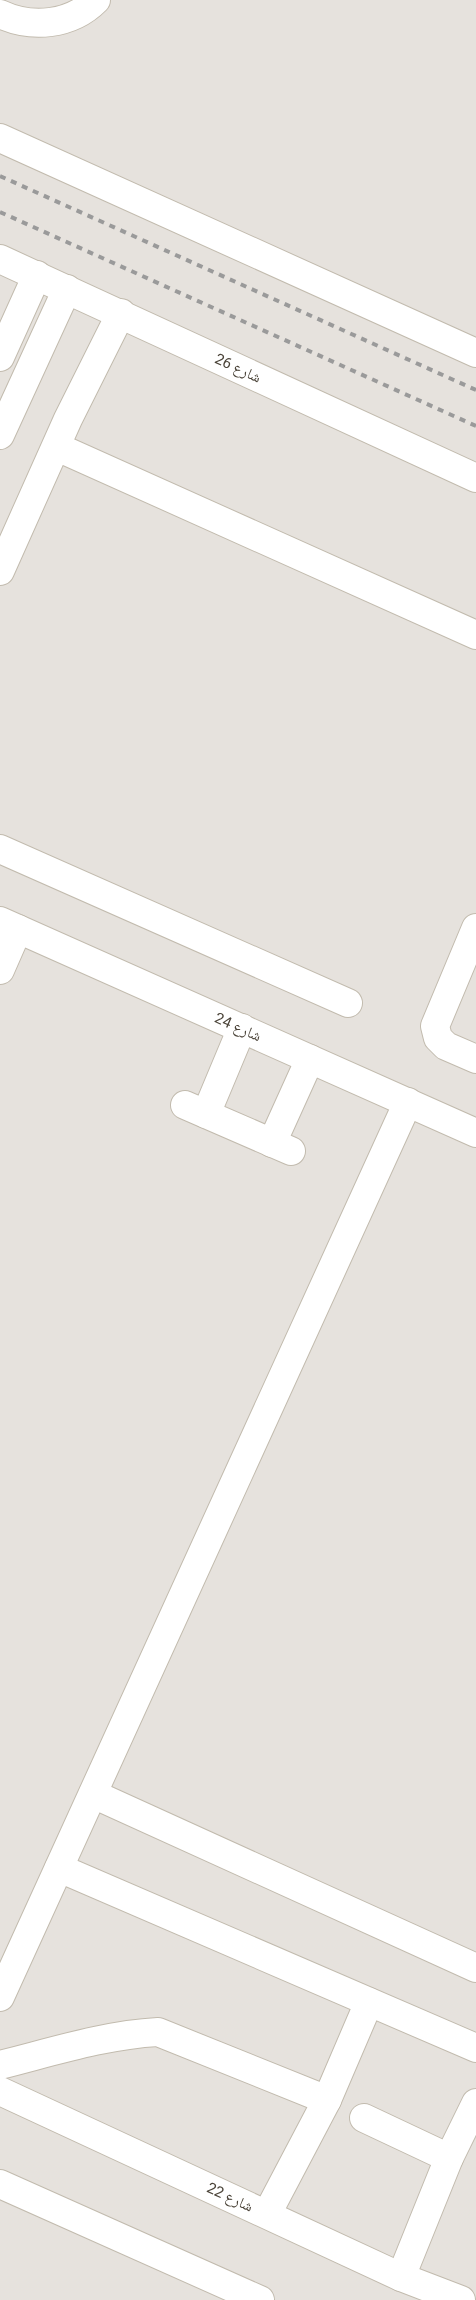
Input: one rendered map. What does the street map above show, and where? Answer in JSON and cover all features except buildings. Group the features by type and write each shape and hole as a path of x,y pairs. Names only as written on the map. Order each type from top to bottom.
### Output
{"street":[{"path":"0,14 10,19 37,24 64,20 88,8 96,0"},
{"path":"0,138 476,353"},
{"name":"شارع 26","path":"0,259 121,313 476,478"},
{"path":"0,356 37,275"},
{"path":"0,435 67,289"},
{"path":"0,571 68,419 121,313"},
{"path":"57,447 476,635"},
{"path":"0,849 348,1003"},
{"path":"0,970 9,925"},
{"name":"شارع 24","path":"9,925 476,1133"},
{"path":"476,928 435,1026 438,1038 446,1046 476,1059"},
{"path":"242,1028 195,1110 282,1147 310,1059"},
{"path":"0,1997 408,1102"},
{"path":"93,1794 476,1968"},
{"path":"59,1868 476,2048"},
{"path":"267,2214 327,2100 368,2002"},
{"path":"0,2065 90,2041 158,2032 327,2100"},
{"name":"شارع 22","path":"0,2091 401,2277 461,2300"},
{"path":"401,2277 449,2158 476,2103"},
{"path":"364,2118 449,2158"},
{"path":"0,2184 260,2300"},
{"path":"470,2300 476,2288"}],"shaded area":[{"path":"0,0 476,0 476,2300 0,2300"}],"railway":[{"path":"0,176 476,390"},
{"path":"0,212 476,426"}]}
